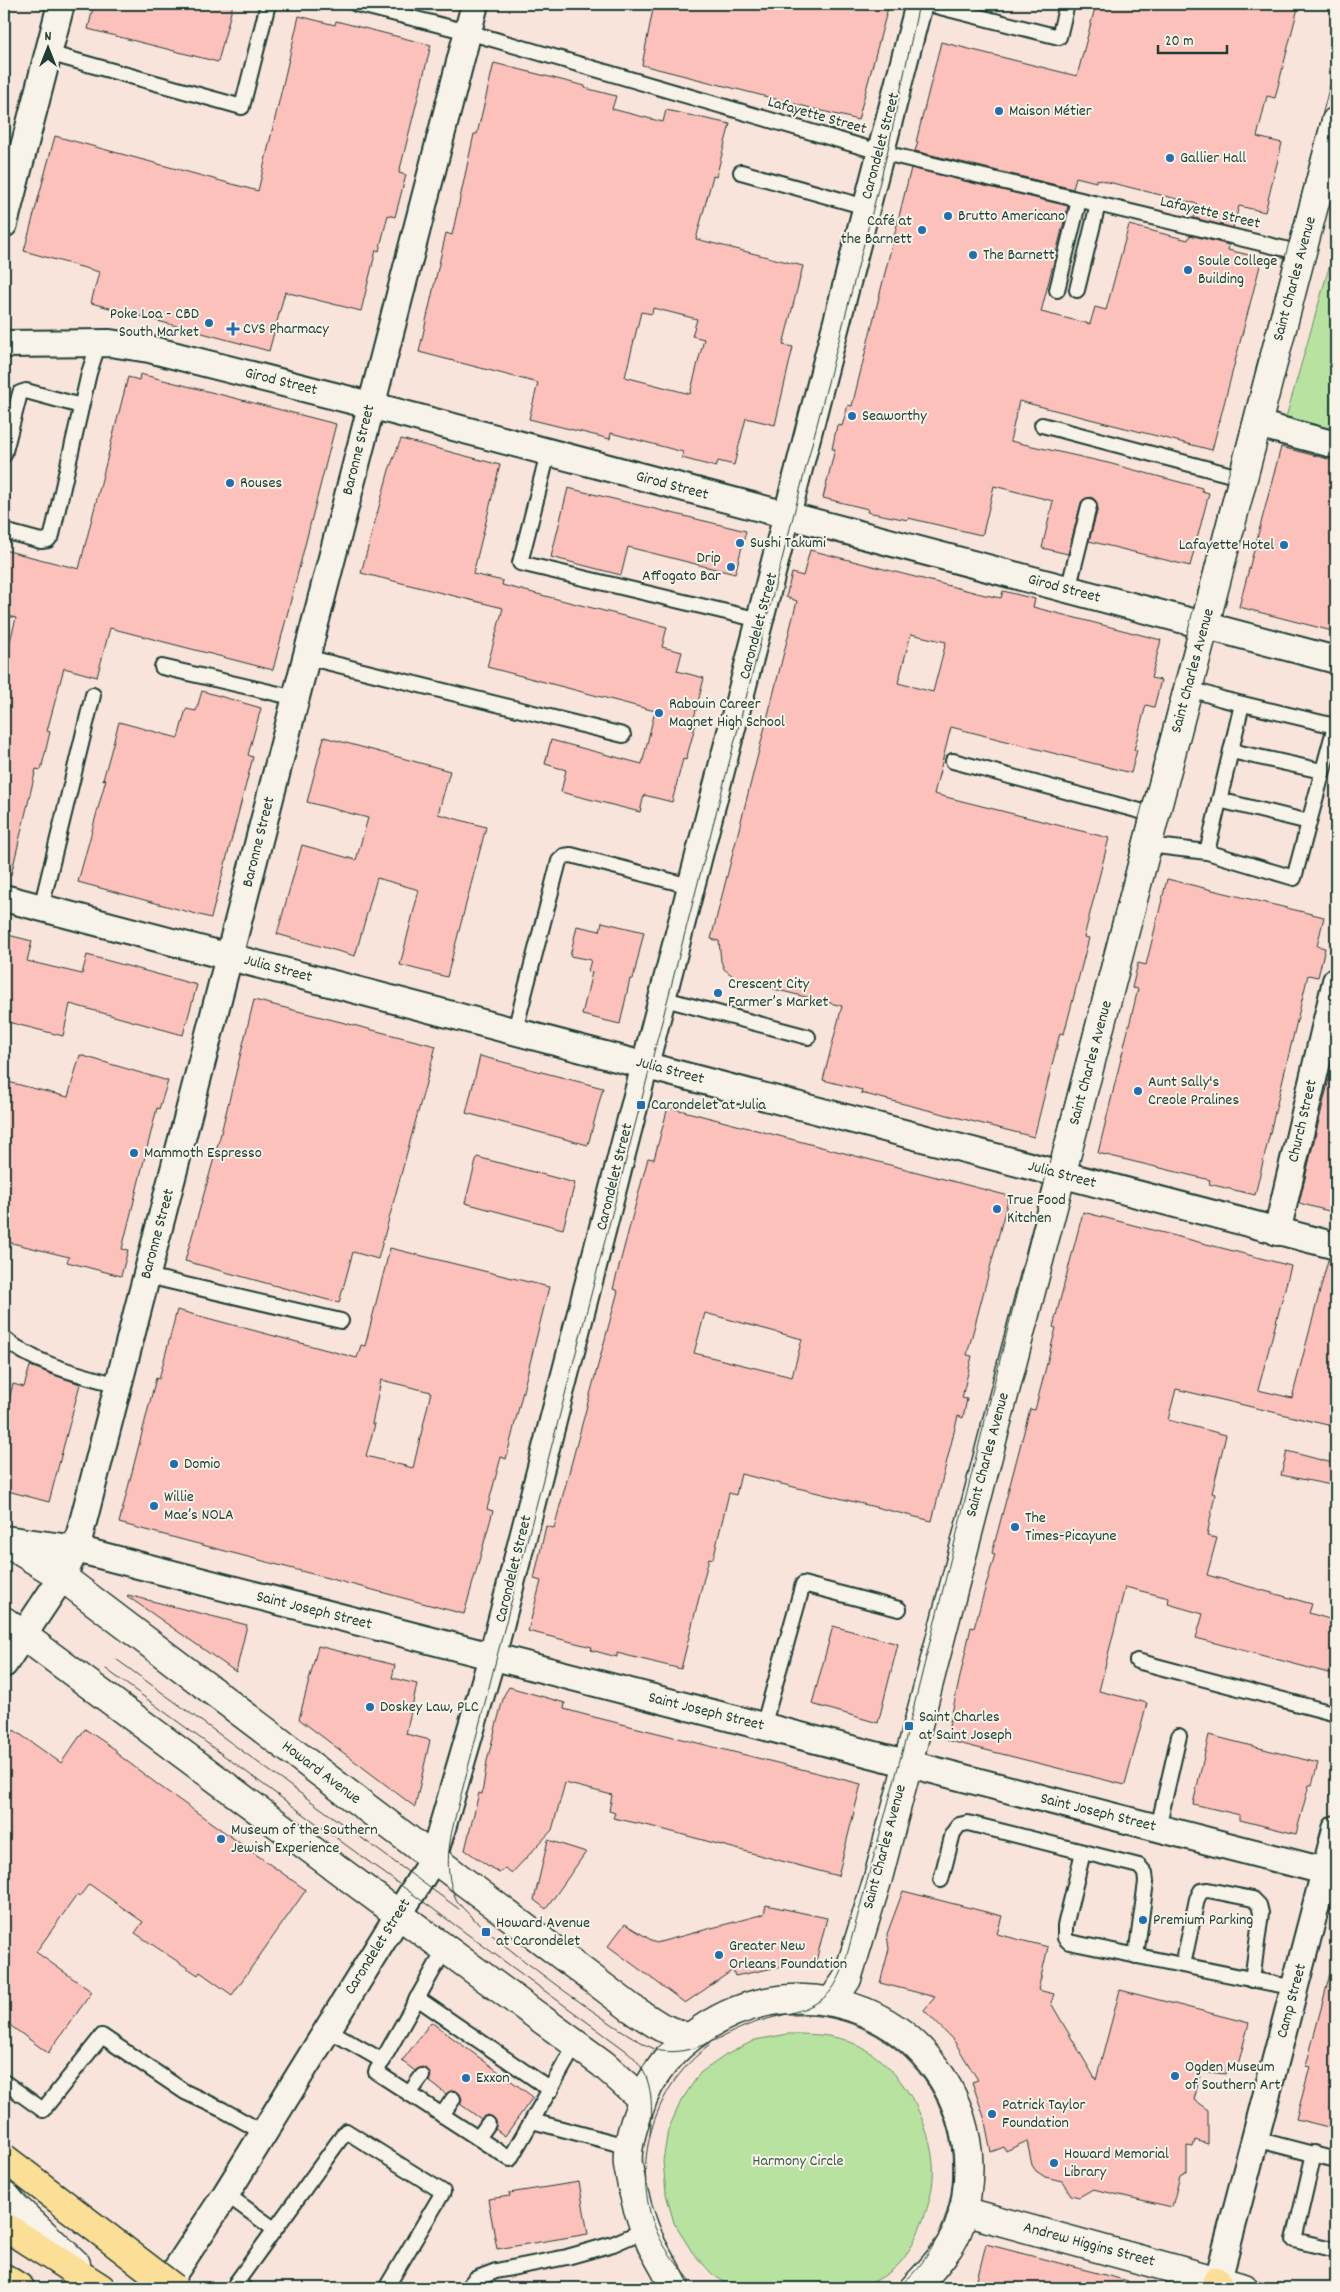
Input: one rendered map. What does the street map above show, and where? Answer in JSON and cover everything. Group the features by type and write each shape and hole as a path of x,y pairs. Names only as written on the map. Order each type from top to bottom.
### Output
{"highway":[{"path":"4,2158 174,2288"},
{"path":"6,2207 102,2288"},
{"path":"4,2278 20,2288"}],"main road":[{"name":"Saint Charles Avenue","path":"832,2001 846,1978 878,1878 1336,121"},
{"name":"Howard Avenue","path":"4,1540 62,1577 631,2008 661,2027 688,2038"},
{"path":"13,1628 603,2064 642,2099"},
{"path":"677,2284 645,2230 628,2164 632,2131 642,2099 655,2076 674,2051 688,2038 720,2016 756,2003 794,1998 832,2001 862,2010 890,2024 914,2043 935,2065 947,2085 962,2120 968,2150 969,2181 964,2211 949,2247 914,2288"},
{"name":"Andrew Higgins Street","path":"964,2211 1217,2286 1244,2288"}],"street":[{"path":"4,224 61,4"},
{"name":"Baronne Street","path":"4,1664 13,1628 62,1577 76,1550 475,4"},
{"name":"Carondelet Street","path":"164,2288 226,2194 398,1914 434,1859 492,1657 919,4"},
{"name":"Girod Street","path":"4,344 99,342 149,349 370,405 1336,660"},
{"path":"1257,424 1336,445"},
{"name":"Julia Street","path":"4,898 1336,1246"},
{"name":"Church Street","path":"1277,1232 1336,981"},
{"name":"Saint Joseph Street","path":"4,1540 76,1550 1331,1873"},
{"name":"Camp Street","path":"1217,2286 1295,1988 1331,1873 1336,1829"}],"lane":[{"path":"48,53 242,108 268,4"},
{"name":"Lafayette Street","path":"356,4 468,32 880,152 1302,253"},
{"path":"928,4 1059,37 1067,4"},
{"path":"741,172 866,207"},
{"path":"1057,290 1079,200"},
{"path":"1077,290 1098,204"},
{"path":"4,531 41,541 48,540 52,534 80,406 99,342"},
{"path":"4,455 20,392 26,391 80,406"},
{"path":"1042,425 1243,478"},
{"path":"548,453 520,563 760,620"},
{"path":"1068,590 1090,506"},
{"path":"306,657 623,735"},
{"path":"162,666 296,698"},
{"path":"1148,845 1207,852 1294,878 1335,726 1242,704 1188,688"},
{"path":"41,908 93,695"},
{"path":"1207,852 1242,704"},
{"path":"1231,751 1322,771"},
{"path":"953,761 1155,815"},
{"path":"1220,800 1309,822"},
{"path":"515,1030 559,861 564,856 571,855 690,886"},
{"path":"661,998 808,1037"},
{"path":"147,1276 341,1321"},
{"path":"5,1342 61,1369 118,1385"},
{"path":"763,1727 803,1584 899,1609"},
{"path":"1137,1661 1336,1714"},
{"path":"1158,1828 1179,1736"},
{"path":"941,1880 954,1833 959,1825 968,1824 1139,1866 1145,1873 1146,1882 1136,1956"},
{"path":"1084,1852 1065,1926 1065,1938 1069,1942 1295,1988"},
{"path":"1183,1966 1197,1899 1201,1891 1208,1890 1253,1899 1259,1905 1261,1913 1252,1980"},
{"path":"445,1949 376,2072 510,2159 576,2044"},
{"path":"417,1998 454,2031 486,2055 522,2072 551,2090"},
{"path":"327,2029 383,2061"},
{"path":"4,2082 43,2110 102,2036 186,2092 264,2133"},
{"path":"514,2084 522,2072"},
{"path":"409,2094 422,2076"},
{"path":"442,2115 453,2099"},
{"path":"532,2121 630,2147"},
{"path":"478,2138 488,2124"},
{"path":"244,2288 236,2283 346,2131 443,2192 386,2288"},
{"path":"1255,2138 1336,2160"},
{"path":"1314,2154 1294,2240 1336,2250"},
{"path":"226,2194 274,2229"},
{"path":"467,2288 475,2279 496,2270 567,2257 613,2244 645,2230"}],"green space":[{"path":"1336,243 1336,430 1286,417"},
{"name":"Harmony Circle","path":"788,2034 838,2038 863,2048 879,2059 906,2089 916,2106 930,2144 933,2163 932,2189 915,2239 906,2256 892,2271 862,2288 734,2288 713,2275 692,2252 674,2223 666,2194 663,2161 668,2130 681,2101 700,2073 726,2055 755,2040"}],"building":[{"path":"94,4 233,4 218,62 88,29"},
{"path":"654,4 889,4 858,120 642,65"},
{"path":"1096,4 1299,4 1275,98 1267,96 1257,137 1282,143 1265,212 1239,206 1233,228 1194,218 1197,204 1096,179 1096,182 1076,177 1073,189 915,151 941,42 1077,76"},
{"path":"299,16 335,25 336,21 431,45 399,173 406,175 395,217 388,215 379,251 376,250 361,311 285,292 269,351 91,303 99,272 24,251 55,136 258,191"},
{"path":"494,63 585,86 585,88 616,96 612,109 663,122 666,110 730,124 716,177 713,176 696,239 803,266 783,345 793,347 775,425 746,418 734,465 718,461 716,467 682,458 683,452 611,433 610,439 529,419 538,383 419,352 446,233 452,235 474,134 477,134","holes":["653,308 697,319 692,336 704,339 690,394 625,377 641,312 652,314"]},
{"path":"911,168 1068,206 1041,312 1090,324 1095,307 1106,310 1129,225 1188,240 1190,235 1229,245 1228,250 1262,258 1212,450 1019,401 1010,441 1108,463 1202,488 1202,491 1209,493 1190,566 1089,541 1098,508 1095,500 1091,497 1083,500 1081,503 1068,554 1042,548 1053,501 994,486 981,535 908,518 908,520 867,512 868,509 823,498 835,449 832,449 837,425 842,426 848,405 852,406"},
{"path":"140,374 336,424 273,670 110,628 97,677 64,668 47,731 50,732 41,770 36,769 11,875 4,874 4,653 7,653 16,618 4,615 4,550 79,569 128,377 139,380"},
{"path":"401,439 500,465 473,574 503,581 502,585 667,627 662,647 682,652 677,671 704,678 693,722 696,723 686,760 683,759 672,802 644,795 640,812 561,792 566,770 545,764 551,740 642,764 655,711 487,667 503,608 361,573 389,470"},
{"name":"Lafayette Hotel","path":"1281,447 1336,461 1336,632 1239,607"},
{"path":"568,488 746,531 735,574 628,547 621,575 551,557"},
{"path":"810,550 985,595 1001,598 1003,591 1035,599 1033,607 1161,640 1151,678 1161,680 1154,707 1146,705 1134,750 1137,750 1131,773 951,727 934,794 1109,838 1084,937 1089,938 1064,1034 1060,1033 1034,1137 861,1093 862,1090 823,1080 842,1006 738,980 724,969 721,961 719,941 711,939 797,601 786,597 792,573 803,576","holes":["911,634 946,642 933,692 898,683"]},
{"path":"202,691 261,708 248,755 253,757 211,918 78,882 106,779 103,780 119,722 178,738 186,709 196,711"},
{"path":"324,737 450,771 438,814 486,827 447,977 400,965 419,890 377,878 355,956 277,934 302,845 356,860 368,818 307,802"},
{"path":"1167,879 1324,917 1317,946 1325,948 1318,977 1308,975 1255,1195 1209,1184 1210,1180 1098,1153 1138,989 1132,988 1138,963 1146,965"},
{"path":"602,922 644,932 633,979 630,979 620,1024 582,1015 592,972 588,971 591,960 570,956 577,926 600,931"},
{"path":"4,934 32,941 27,961 82,974 87,955 197,985 183,1035 70,1004 63,1036 4,1021"},
{"path":"254,1000 436,1046 378,1259 353,1252 339,1303 185,1261 220,1137"},
{"path":"80,1055 168,1081 159,1109 157,1108 122,1249 128,1250 121,1276 67,1262 69,1257 4,1241 4,1081 68,1097"},
{"path":"480,1056 603,1088 588,1145 466,1113"},
{"path":"1330,1075 1336,1076 1336,1213 1299,1203"},
{"path":"668,1107 1009,1196 967,1355 972,1356 962,1398 967,1399 963,1418 958,1416 932,1521 741,1474 736,1495 729,1493 713,1559 709,1558 681,1669 617,1653 617,1657 591,1650 592,1647 528,1631 541,1581 534,1579 546,1526 554,1528 618,1291 613,1289 648,1158 654,1159","holes":["705,1313 802,1339 792,1377 694,1353"]},
{"path":"477,1157 575,1183 563,1229 465,1203"},
{"path":"1083,1212 1291,1266 1258,1390 1292,1398 1328,1260 1336,1261 1336,1427 1176,1389 1168,1420 1226,1435 1212,1493 1215,1494 1207,1536 1217,1538 1207,1575 1312,1604 1309,1613 1336,1621 1336,1675 1196,1638 1203,1614 1168,1604 1169,1598 1125,1587 1099,1691 1147,1703 1125,1785 946,1740 971,1627 974,1628 995,1554 992,1553 1030,1409 1035,1410 1056,1328 1053,1327"},
{"path":"390,1248 549,1287 506,1459 501,1457 487,1509 493,1511 464,1614 119,1523 156,1378 159,1379 177,1310 357,1358 361,1345 365,1346","holes":["381,1380 431,1392 413,1468 366,1456 375,1424 372,1424"]},
{"path":"30,1366 80,1384 49,1502 4,1490 4,1418 13,1384 24,1387"},
{"path":"1287,1451 1336,1464 1336,1486 1281,1475"},
{"path":"127,1596 247,1625 236,1672"},
{"path":"833,1626 898,1644 878,1723 812,1704"},
{"path":"318,1646 395,1665 392,1678 417,1684 406,1734 430,1740 415,1807 299,1719"},
{"path":"509,1687 565,1703 564,1709 861,1784 838,1876 613,1818 615,1813 609,1811 612,1795 565,1783 552,1830 512,1873 505,1868 499,1873 465,1850 479,1793 482,1794 487,1761 504,1695"},
{"path":"85,1729 116,1750 116,1753 161,1787 306,1890 232,1995 200,1972 198,1975 135,1933 143,1922 89,1884 79,1897 77,1895 36,1952 92,1992 48,2053 4,2021 4,1745 14,1730 61,1763"},
{"path":"1209,1735 1318,1763 1312,1785 1309,1785 1296,1834 1240,1820 1240,1815 1193,1804"},
{"path":"548,1840 586,1852 546,1909 534,1900"},
{"path":"903,1891 1002,1916 997,1934 1048,1947 1038,1990 1054,1994 1051,2003 1096,2080 1120,1990 1249,2023 1238,2065 1228,2063 1225,2074 1201,2071 1194,2100 1208,2110 1208,2144 1195,2140 1193,2147 1187,2146 1187,2172 1180,2176 1172,2207 1093,2189 1079,2197 1071,2195 1062,2181 1045,2177 1036,2171 1032,2165 1027,2141 1006,2151 1004,2147 991,2152 984,2117 972,2082 978,2080 954,2041 924,2010 935,1997 880,1983 889,1949 887,1934"},
{"name":"Greater New Orleans Foundation","path":"766,1905 827,1918 815,1965 793,1964 735,1976 733,1970 685,2003 608,1946 625,1924 656,1943 764,1914"},
{"path":"1330,1974 1336,1975 1336,2129 1296,2119 1310,2067 1306,2066"},
{"path":"431,2022 533,2097 505,2136 495,2129 496,2121 493,2117 488,2115 481,2119 460,2104 462,2099 458,2092 453,2090 446,2094 429,2081 431,2076 427,2069 422,2067 415,2071 402,2061"},
{"path":"579,2182 588,2234 497,2249 488,2199 510,2196 509,2193"},
{"path":"986,2244 1128,2281 1128,2288 975,2288"}],"tram line":[{"path":"919,4 887,154 873,209 455,1818 449,1849 448,1859 452,1889 456,1899 467,1912 519,1957 553,1982 620,2029 661,2051 674,2052 699,2047 745,2026 806,2008 829,1993 838,1980 844,1966 907,1734 1047,1171 1336,62"},
{"path":"116,1659 459,1909"},
{"path":"106,1669 628,2052 643,2070 650,2090 650,2135"},
{"path":"793,2015 833,2018 869,2031 899,2052 924,2079 942,2111 951,2147 952,2185 943,2224 935,2243 925,2259 897,2288"},
{"path":"697,2288 680,2268 657,2232 649,2207 645,2181 646,2155 651,2130 661,2105 673,2083 690,2063 709,2046"}],"place":[{"name":"Maison Métier","path":"999,111"},
{"name":"Gallier Hall","path":"1170,158"},
{"name":"Brutto Americano","path":"948,216"},
{"name":"Café at the Barnett","path":"922,230"},
{"name":"The Barnett","path":"973,255"},
{"name":"Soule College Building","path":"1188,270"},
{"name":"Poke Loa - CBD South Market","path":"209,323"},
{"name":"CVS Pharmacy","path":"233,329"},
{"name":"Seaworthy","path":"852,416"},
{"name":"Rouses","path":"230,483"},
{"name":"Sushi Takumi","path":"740,543"},
{"name":"Lafayette Hotel","path":"1284,545"},
{"name":"Drip Affogato Bar","path":"731,567"},
{"name":"Rabouin Career Magnet High School","path":"659,713"},
{"name":"Crescent City Farmer’s Market","path":"718,993"},
{"name":"Aunt Sally's Creole Pralines","path":"1138,1091"},
{"name":"Carondelet at Julia","path":"641,1105"},
{"name":"Mammoth Espresso","path":"134,1153"},
{"name":"True Food Kitchen","path":"997,1209"},
{"name":"Domio","path":"174,1464"},
{"name":"Willie Mae’s NOLA","path":"154,1506"},
{"name":"The Times-Picayune","path":"1015,1527"},
{"name":"Doskey Law, PLC","path":"370,1707"},
{"name":"Saint Charles at Saint Joseph","path":"909,1726"},
{"name":"Museum of the Southern Jewish Experience","path":"221,1839"},
{"name":"Premium Parking","path":"1143,1920"},
{"name":"Howard Avenue at Carondelet","path":"486,1932"},
{"name":"Greater New Orleans Foundation","path":"719,1955"},
{"name":"Ogden Museum of Southern Art","path":"1175,2076"},
{"name":"Exxon","path":"466,2078"},
{"name":"Patrick Taylor Foundation","path":"992,2114"},
{"name":"Howard Memorial Library","path":"1054,2163"}]}
